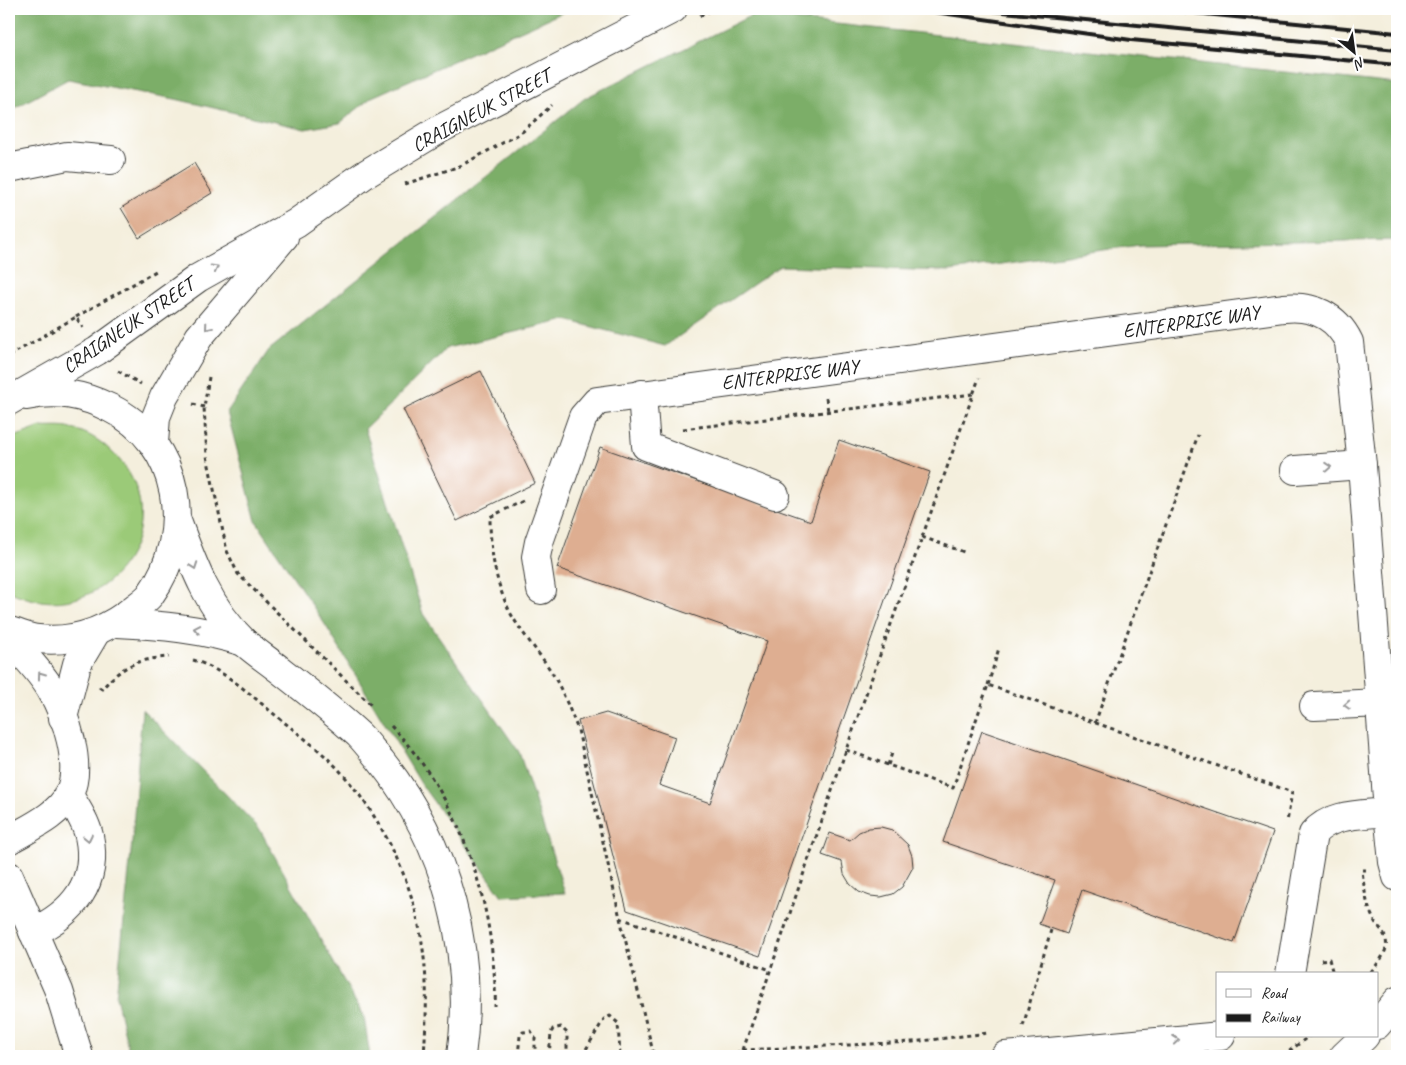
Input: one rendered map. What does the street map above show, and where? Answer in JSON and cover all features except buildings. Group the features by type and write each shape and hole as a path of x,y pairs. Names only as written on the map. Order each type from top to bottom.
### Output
{"street":[{"name":"CRAIGNEUK STREET","path":"10,400 97,351 198,278 296,223 364,175 440,129 685,13"},
{"path":"9,168 67,156 111,160"},
{"name":"CRAIGNEUK STREET","path":"154,444 156,417 164,397 199,337 296,223"},
{"name":"ENTERPRISE WAY","path":"541,590 536,557 583,416 597,401 606,398 1284,308 1301,306 1314,310 1330,317 1342,329 1349,342 1362,465 1388,812 1396,873"},
{"path":"656,392 646,446 775,495"},
{"name":"CRAIGNEUK STREET","path":"9,631 37,640 78,637 106,627 149,596 169,561 177,521 172,480 154,444 125,415 88,397 64,393 49,393 10,400"},
{"path":"1295,470 1362,465"},
{"path":"177,521 197,576 214,606 244,642 322,702 361,737 390,773 410,804 436,854 450,896 462,948 464,996 461,1056"},
{"path":"63,718 77,664 106,627 182,627 214,633 244,642"},
{"path":"9,639 32,663 50,688 63,718 73,753 75,772 68,794 54,812 9,840"},
{"path":"1314,706 1380,703"},
{"path":"33,932 49,924 64,912 79,897 89,879 91,858 89,835 68,794"},
{"path":"1290,972 1313,834 1321,824 1334,819 1388,812"},
{"path":"9,876 15,906 33,932 58,991 79,1056"},
{"path":"1378,1023 1397,1001"},
{"path":"1014,1055 1216,1036"},
{"path":"1214,1056 1236,1038"},
{"path":"1344,1056 1363,1038"}],"path":[{"path":"685,13 714,9"},
{"path":"396,188 460,166 521,133 554,103"},
{"path":"743,1050 846,750 980,375 980,349"},
{"path":"213,369 209,378 204,407 207,456 227,551 238,574"},
{"path":"656,392 676,430 973,394"},
{"path":"1095,723 1198,435"},
{"path":"553,502 536,494 490,517 490,546 495,572 511,613 551,672 578,730 620,918 654,1056"},
{"path":"922,537 964,552"},
{"path":"846,750 953,788 999,648"},
{"path":"74,678 102,689 115,672 134,663 154,658 176,656"},
{"path":"186,659 221,674 310,744 339,770 366,805 385,835 403,872 413,901 424,958 426,1022 424,1056"},
{"path":"988,685 1292,792 1286,828"},
{"path":"888,765 893,750"},
{"path":"1371,972 1383,958 1387,942 1384,933 1374,921 1366,902 1362,870 1396,873"},
{"path":"620,918 771,970"},
{"path":"1014,1055 1052,930"},
{"path":"1319,964 1323,959 1329,959 1333,972"},
{"path":"582,1056 604,1019 610,1016 618,1023 620,1056"},
{"path":"548,1056 551,1033 553,1029 561,1027 567,1033 567,1056"},
{"path":"518,1056 520,1036 531,1031 535,1038 535,1056"},
{"path":"1284,1056 1306,1038"},
{"path":"728,1056 743,1050 913,1042"}],"green space":[{"path":"9,9 570,9 372,97 340,123 305,129 175,99 68,79 9,111"},
{"path":"752,15 1397,84 1397,240 1140,245 950,271 780,266 665,346 566,320 447,348 365,429 423,614 519,752 565,893 502,896 423,787 326,626 256,521 227,412 269,350 585,98"},
{"path":"41,427 78,430 103,444 111,451 132,479 140,509 137,538 124,565 103,586 75,599 43,601 9,591 9,439"},
{"path":"142,709 259,828 364,1017 370,1056 130,1056 116,997 132,842"}],"railway":[{"path":"913,9 1131,40 1397,65"},
{"path":"972,9 1397,50"},
{"path":"1154,9 1397,33"}]}
